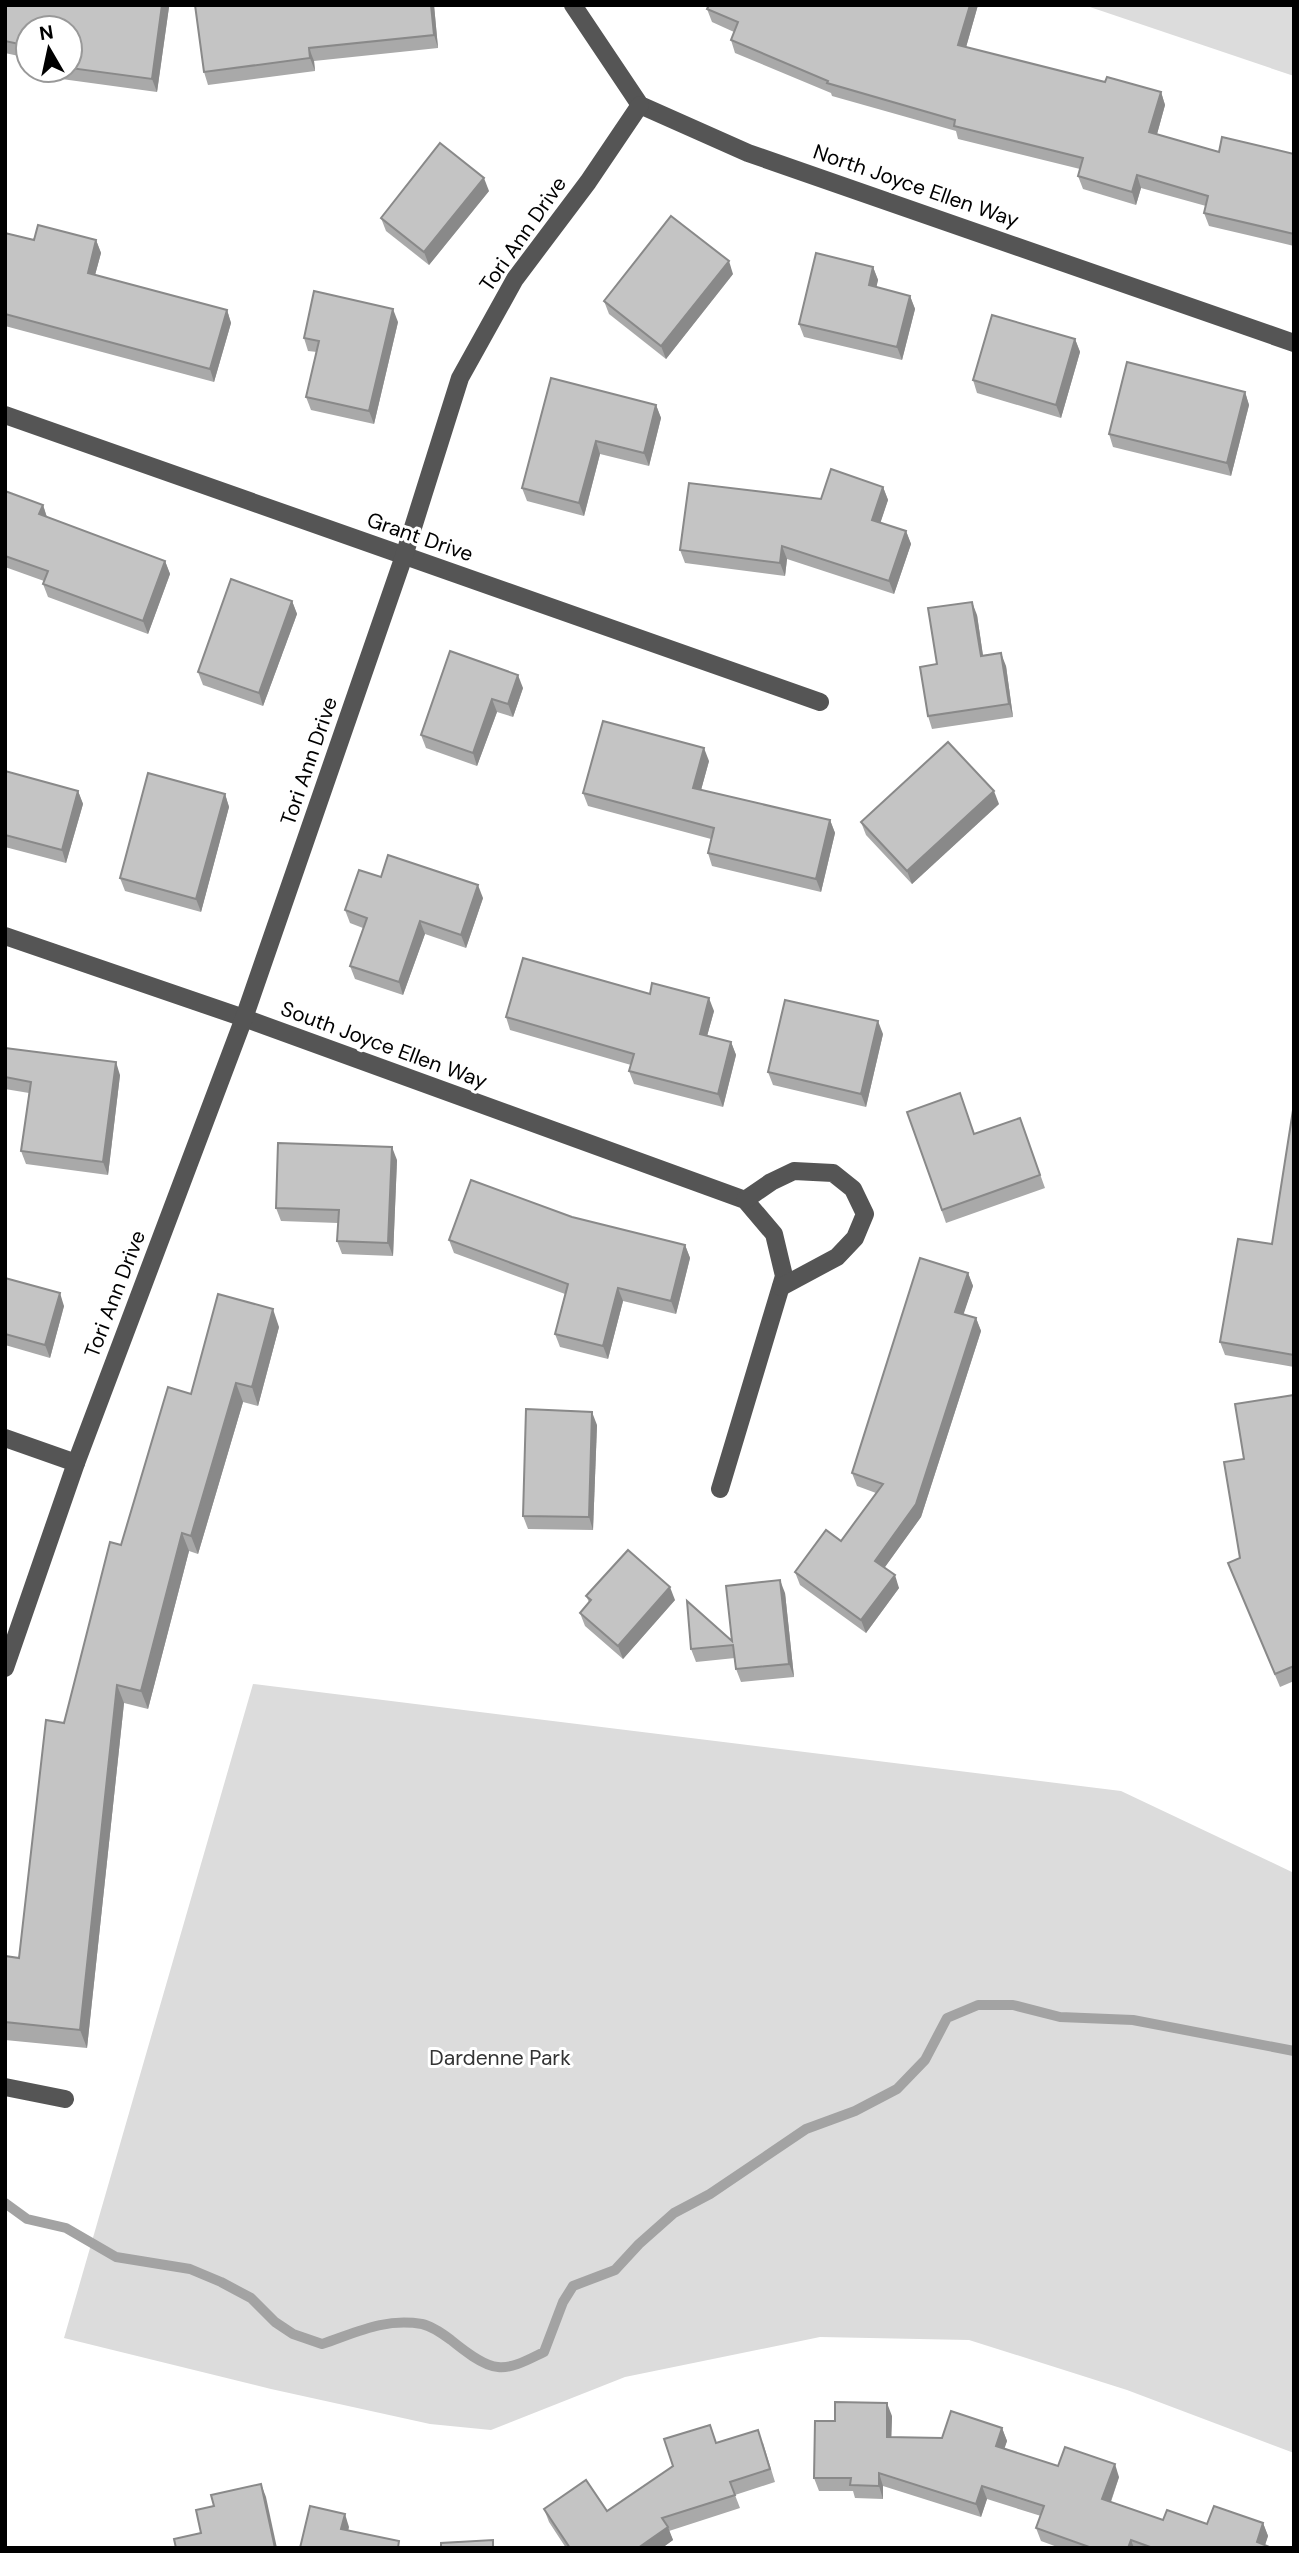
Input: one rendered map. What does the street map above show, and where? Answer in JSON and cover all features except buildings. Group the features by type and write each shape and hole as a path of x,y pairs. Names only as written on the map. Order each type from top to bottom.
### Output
{"street":[{"path":"573,5 640,105"},
{"name":"North Joyce Ellen Way","path":"640,105 748,153 1294,343"},
{"name":"Tori Ann Drive","path":"5,1668 76,1463 244,1018 404,556 460,378 515,279 588,182 640,105"},
{"name":"Grant Drive","path":"5,415 820,702"},
{"name":"South Joyce Ellen Way","path":"5,936 244,1018 745,1200 774,1234 784,1276 720,1489"},
{"path":"745,1200 771,1182 794,1171 833,1173 853,1189 865,1214 855,1238 836,1256 781,1287"},
{"path":"5,1438 76,1463"},
{"path":"5,2087 65,2099"}],"green space":[{"path":"1084,5 1294,5 1294,76"},
{"name":"Dardenne Park","path":"253,1684 1121,1791 1294,1873 1294,2453 1127,2390 969,2340 820,2337 625,2377 491,2430 430,2424 271,2389 64,2338"}],"waterway":[{"path":"5,2203 27,2219 66,2228 116,2257 190,2269 221,2282 251,2298 275,2322 293,2334 322,2344 383,2325 422,2324 430,2326 479,2360 492,2366 504,2367 544,2352 563,2302 573,2286 615,2270 674,2213 710,2194 806,2129 855,2111 897,2089 925,2060 947,2018 978,2005 1013,2005 1060,2017 1133,2020 1294,2051"}]}
